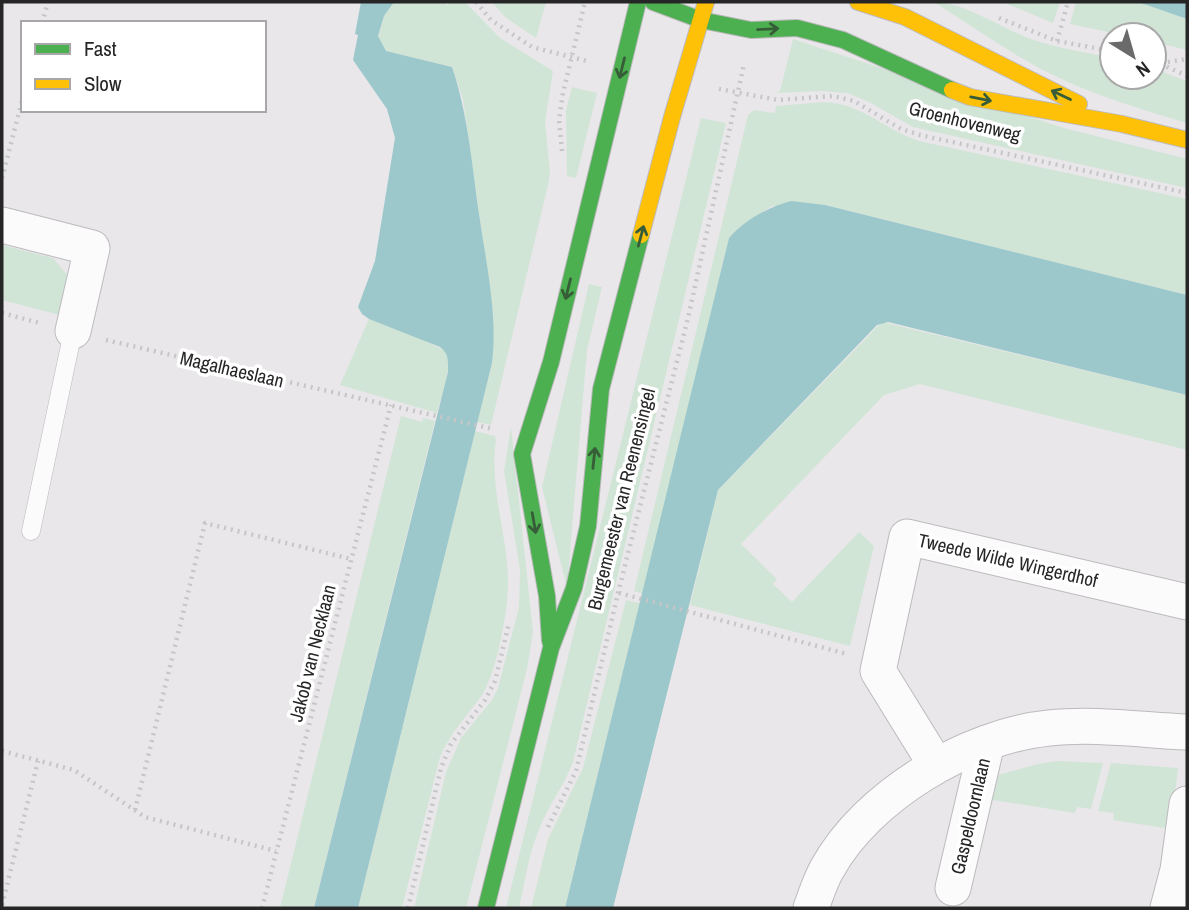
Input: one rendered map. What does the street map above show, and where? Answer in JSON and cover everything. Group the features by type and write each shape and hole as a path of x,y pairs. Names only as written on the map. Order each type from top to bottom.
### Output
{"main road":[{"name":"Burgemeester van Reenensingel","path":"551,648 547,596 522,454 551,362 638,2"},
{"name":"Groenhovenweg","path":"653,2 701,20 751,30 797,28 843,40 933,83 970,97 1122,124 1187,140"},
{"name":"Burgemeester van Reenensingel","path":"486,908 551,648 574,588 588,526 601,389 668,130 706,2"},
{"name":"Groenhovenweg","path":"858,2 905,17 1122,124"}],"street":[{"path":"2,225 92,248 74,331"},
{"name":"Tweede Wilde Wingerdhof","path":"878,662 907,537 1187,602"},
{"path":"878,662 882,681 936,765"},
{"path":"811,908 827,868 877,807 936,765 1018,732 1051,727 1187,732"},
{"name":"Gaspeldoornlaan","path":"953,888 986,743"},
{"path":"1168,908 1178,870 1187,804"}],"lane":[{"path":"31,531 74,331"}],"path":[{"path":"43,21 48,2"},
{"path":"476,2 491,20 532,47 572,57 585,2"},
{"path":"1057,41 1068,2"},
{"path":"988,13 1057,41 1098,48"},
{"path":"1168,63 1187,59"},
{"path":"1168,68 1187,76"},
{"name":"Groenhovenweg","path":"737,92 778,100 833,96 854,101 901,129 920,135 1187,193"},
{"name":"Burgemeester van Reenensingel","path":"547,828 576,771 688,318 737,92"},
{"path":"2,178 21,105"},
{"name":"Magalhaeslaan","path":"74,331 480,425"},
{"name":"Jakob van Necklaan","path":"262,908 391,405"},
{"path":"135,810 205,523 351,559"},
{"path":"618,593 878,662"},
{"path":"408,908 441,768 451,744 485,700 495,681 509,620"},
{"path":"2,751 74,770 145,817 276,851"},
{"path":"2,905 38,761"}],"green space":[{"path":"394,2 444,2 447,5 451,2 465,2 500,38 553,71 545,122 550,172 548,185 491,425 477,422 492,363 493,317 463,99 452,67 386,51 378,37 384,16"},
{"path":"492,2 546,2 536,38 506,18"},
{"path":"934,2 958,6 1041,42 1098,55 1098,91 1168,91 1168,74 1187,81 1187,123 1134,107 1066,81 1005,48"},
{"path":"1003,2 1060,2 1053,23"},
{"path":"1076,2 1138,2 1187,19 1187,50 1168,45 1168,21 1098,21 1098,30 1070,24"},
{"path":"793,39 1064,128 1187,159 1187,188 913,127 847,93 777,93 780,91"},
{"path":"572,87 597,93 576,178 567,176 566,111"},
{"path":"825,102 850,107 919,141 1187,199 1187,295 825,205 772,206 740,227 729,238 643,594 634,591 748,115 754,110 775,113 776,106"},
{"path":"701,118 726,123 573,762 535,841 519,908 506,908"},
{"path":"2,245 53,258 68,276 64,316 2,300"},
{"path":"589,284 602,287 587,350 567,588 542,487"},
{"path":"369,319 406,332 446,351 448,374 437,413 340,385"},
{"path":"882,322 1187,395 1187,450 920,384 884,395 741,544 777,579 773,584 792,602 859,532 874,546 850,646 690,605 718,490"},
{"path":"401,416 422,422 423,418 435,421 314,908 280,908"},
{"path":"511,427 533,632 527,669 466,908 414,908 446,772 461,738 492,700 498,688 519,607 520,570 504,471"},
{"path":"475,431 495,436 496,440 496,493 508,579 504,622 497,656 482,695 454,732 440,757 402,908 358,908"},
{"path":"626,600 640,603 565,908 531,908 548,839 583,768"},
{"path":"1057,761 1103,763 1091,809 1077,807 1075,813 987,799 991,777"},
{"path":"1111,763 1178,768 1171,829 1113,820 1114,813 1098,811"}],"water":[{"path":"361,2 394,2 384,16 378,36 386,51 452,67 469,140 490,289 493,345 492,363 358,908 314,908 448,372 448,361 440,347 369,319 358,307 375,261 395,138 387,109 353,60"},
{"path":"1138,2 1187,2 1187,19"},
{"path":"791,201 825,205 1187,295 1187,395 888,322 877,325 718,490 613,908 565,908 729,238 757,215"}],"traffic: fast":[{"path":"550,641 547,596 522,454 551,362 638,2"},
{"path":"653,2 701,20 751,30 797,28 843,40 952,90"},
{"path":"486,908 551,648 574,588 588,526 601,389 641,235"}],"traffic: slow":[{"path":"641,235 706,2"},
{"path":"858,2 905,17 1079,104"},
{"path":"952,90 970,97 1122,124 1187,140"}]}
